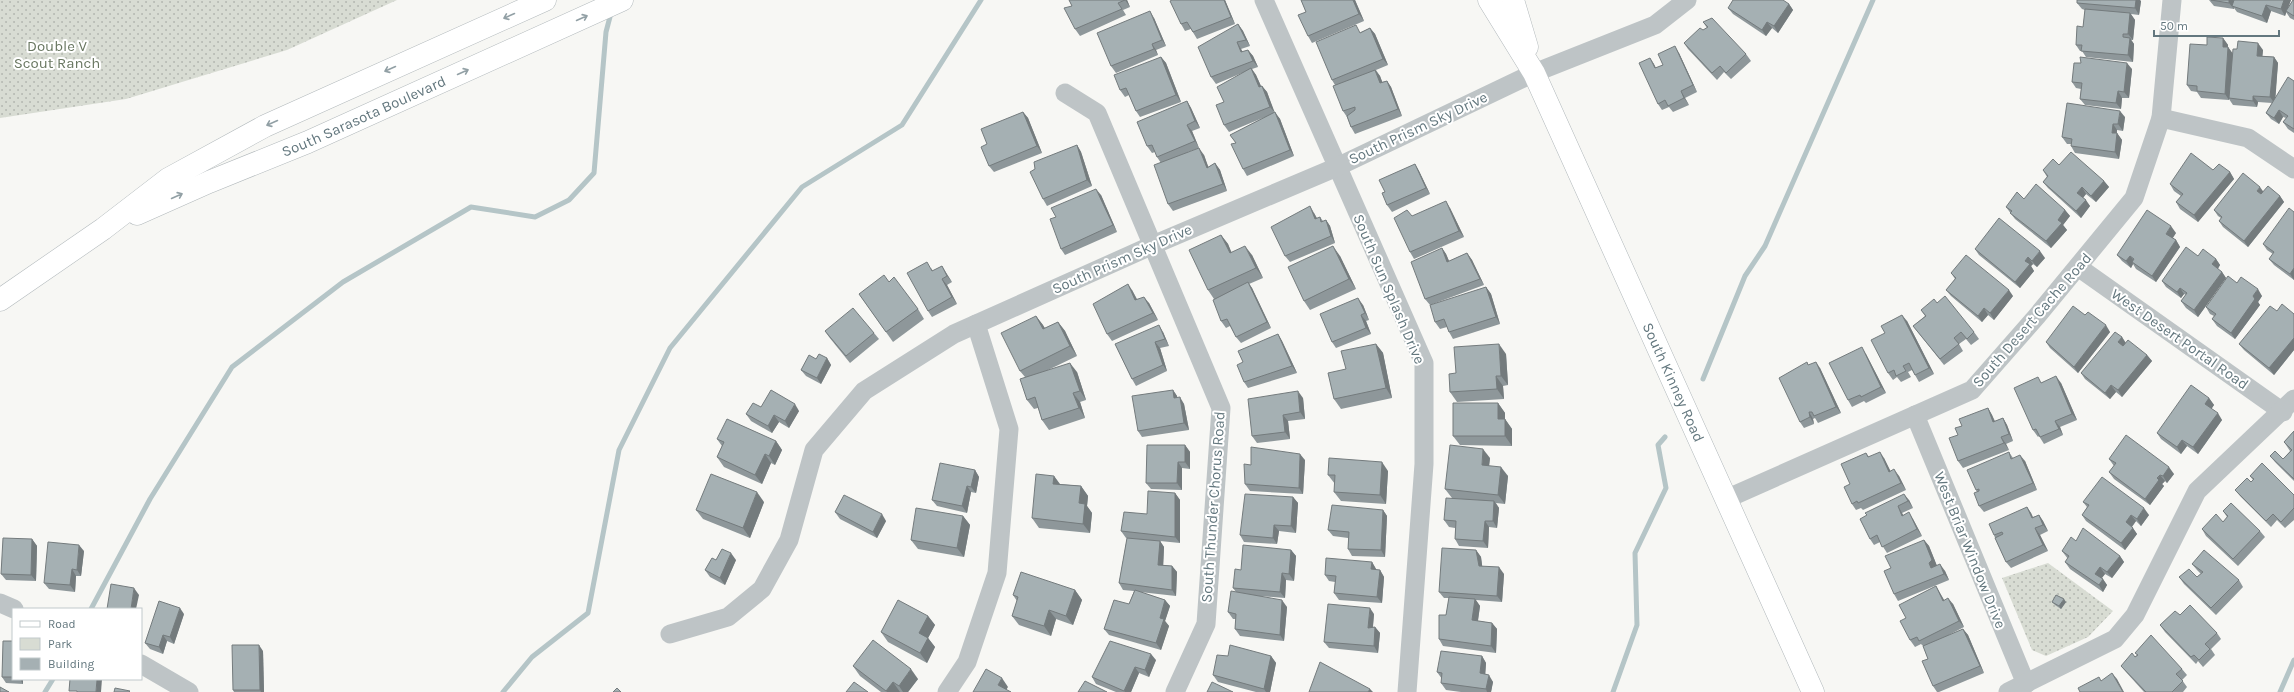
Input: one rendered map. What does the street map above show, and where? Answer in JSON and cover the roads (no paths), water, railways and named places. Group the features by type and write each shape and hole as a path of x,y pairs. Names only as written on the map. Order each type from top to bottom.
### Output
{"street":[{"name":"South Sarasota Boulevard","path":"0,300 103,230 168,179 265,126 544,0"},
{"name":"South Sarasota Boulevard","path":"103,230 209,182 315,139 622,0"},
{"name":"South Sun Splash Drive","path":"1264,0 1424,363 1424,464 1407,692"},
{"name":"South Kinney Road","path":"1489,0 1534,73 1813,692"},
{"name":"South Kinney Road","path":"1513,0 1534,73"},
{"name":"South Prism Sky Drive","path":"670,634 728,617 762,589 789,540 814,450 864,391 954,334 1153,245 1337,167 1534,73 1655,25 1687,0"},
{"name":"South Desert Cache Road","path":"1726,499 1972,390 2078,267 2134,198 2161,118 2172,0"},
{"name":"South Thunder Chorus Road","path":"1065,93 1097,113 1221,408 1206,624 1175,692"},
{"path":"2161,118 2248,138 2294,169"},
{"name":"West Desert Portal Road","path":"2078,267 2288,405"},
{"path":"947,692 967,662 997,573 1009,429 976,324"},
{"path":"2008,692 2115,639 2135,616 2196,491 2288,405"},
{"name":"West Briar Window Drive","path":"1915,415 2026,684"},
{"path":"0,603 12,608"},
{"path":"142,665 189,692"}],"waterway":[{"path":"503,692 532,657 588,613 619,450 670,348 802,187 902,125 981,0"},
{"path":"1703,379 1745,276 1765,246 1873,0"},
{"path":"92,608 150,499 232,367 343,282 471,207 535,217 569,200 594,173 606,32 611,13"},
{"path":"1613,692 1637,625 1635,553 1666,488 1658,445 1665,437"},
{"path":"2280,692 2294,660"},
{"path":"45,692 52,680"}],"park label":[{"name":"Double V Scout Ranch","path":"57,54"}]}
